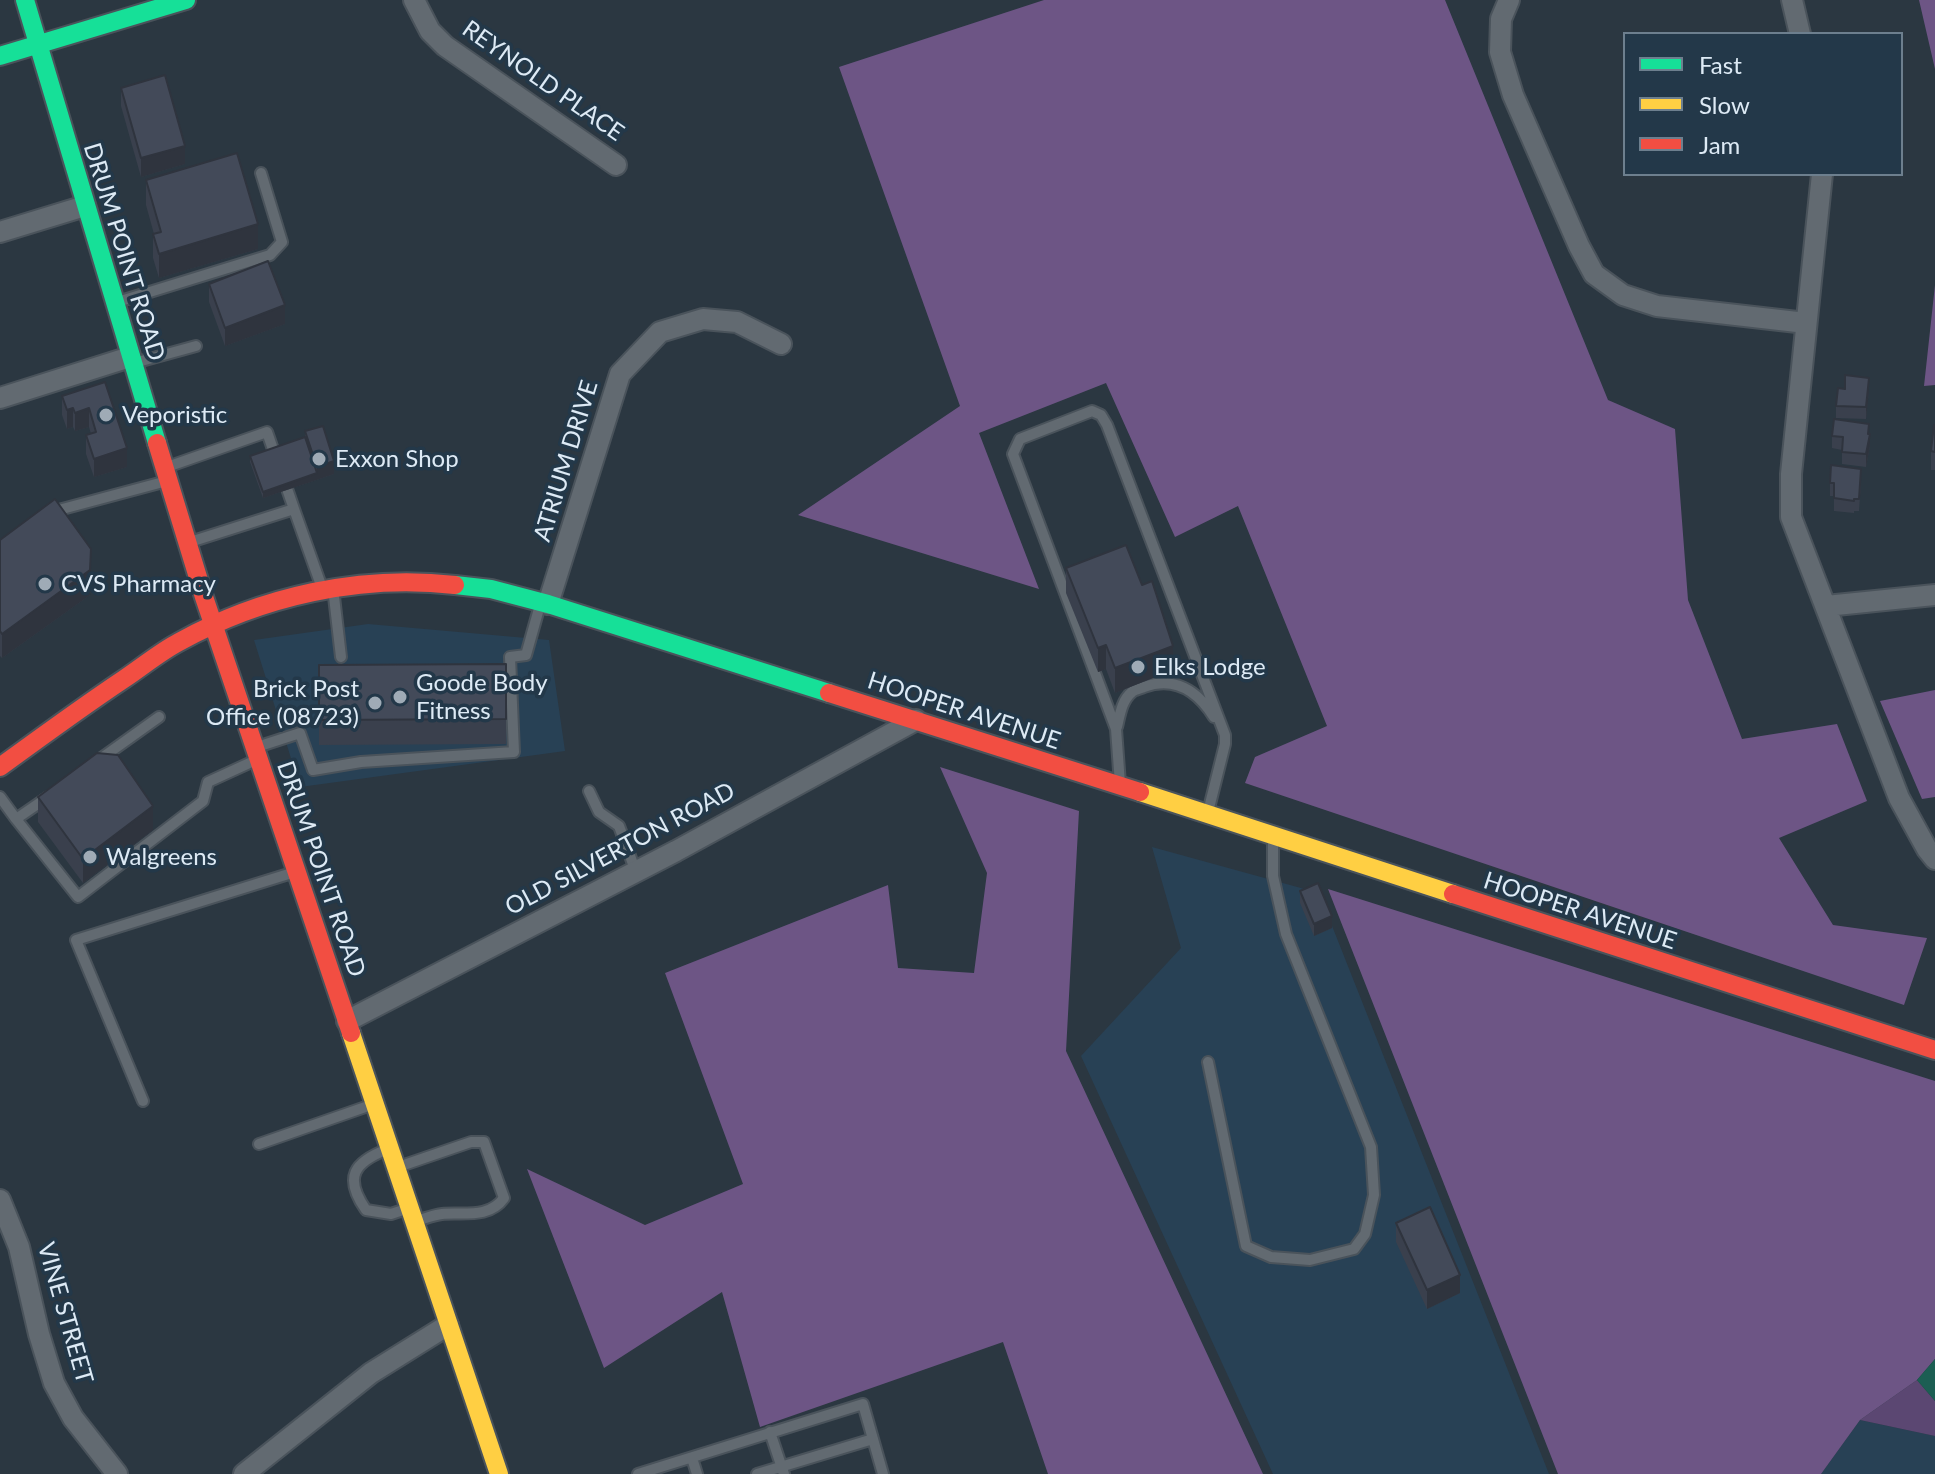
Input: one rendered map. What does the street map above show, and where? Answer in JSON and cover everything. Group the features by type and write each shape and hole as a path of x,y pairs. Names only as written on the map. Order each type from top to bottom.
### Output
{"main road":[{"name":"DRUM POINT ROAD","path":"25,0 114,304 214,624 499,1474"},
{"path":"0,56 186,0"},
{"name":"HOOPER AVENUE","path":"0,767 166,650 214,624 290,597 328,588 431,582 491,589 545,603 916,720 1935,1050"}],"street":[{"name":"REYNOLD PLACE","path":"414,0 430,31 445,46 616,165"},
{"path":"1509,0 1501,19 1500,52 1579,246 1594,274 1623,295 1657,306 1806,323"},
{"path":"1792,0 1800,32"},
{"path":"1822,176 1791,474 1791,517 1899,798 1935,859"},
{"path":"0,232 85,206"},
{"name":"ATRIUM DRIVE","path":"545,603 620,374 660,332 703,319 737,322 781,344"},
{"path":"0,398 131,360"},
{"path":"1826,606 1935,595"},
{"name":"OLD SILVERTON ROAD","path":"347,1021 636,872 916,720"},
{"name":"VINE STREET","path":"0,1200 19,1247 54,1383 73,1418 117,1474"},
{"path":"244,1474 371,1373 448,1325"}],"lane":[{"path":"114,304 276,251 282,242 261,173"},
{"path":"131,360 196,346"},
{"path":"1120,786 1116,729 1013,454 1020,439 1092,411 1101,415 1107,425 1225,735 1207,814"},
{"path":"39,521 50,512 167,474 267,432 294,509 328,588 341,657"},
{"path":"188,542 294,509"},
{"path":"0,797 78,897 203,801 208,782 257,753 300,733 313,770 361,762 514,752 510,657 526,655 545,603"},
{"path":"1116,729 1122,705 1133,691 1159,682 1173,683 1193,692 1210,710 1225,735"},
{"path":"81,773 159,717"},
{"path":"16,819 55,791"},
{"path":"589,791 599,812 619,826 636,872"},
{"path":"1208,1062 1246,1246 1271,1257 1310,1260 1354,1249 1365,1234 1374,1195 1371,1147 1286,934 1273,876 1273,835"},
{"path":"143,1101 76,940 297,872"},
{"path":"259,1144 375,1104"},
{"path":"390,1148 368,1156 356,1167 353,1180 358,1198 366,1210 382,1214 475,1214 498,1205 504,1198 484,1142 471,1142 396,1167"},
{"path":"638,1474 863,1404 883,1474"},
{"path":"770,1432 782,1470"},
{"path":"757,1474 782,1470 873,1439"},
{"path":"692,1458 697,1474"}],"shaded area":[{"path":"1044,0 1445,0 1608,400 1675,429 1688,600 1742,739 1837,724 1867,801 1779,838 1833,925 1927,938 1904,1005 1245,783 1255,757 1327,726 1238,506 1175,537 1106,383 979,433 1039,589 798,515 960,406 839,67"},
{"path":"1919,0 1935,0 1935,69"},
{"path":"1935,285 1935,385 1924,386"},
{"path":"368,624 549,640 565,751 300,787 254,640"},
{"path":"1935,690 1935,797 1922,799 1880,701"},
{"path":"940,767 1079,811 1066,1051 1263,1474 1048,1474 1003,1342 760,1427 722,1292 604,1368 527,1169 645,1225 743,1184 665,973 888,885 898,968 974,973 987,873"},
{"path":"1152,847 1319,893 1549,1474 1273,1474 1081,1056 1181,948"},
{"path":"1328,889 1935,1081 1935,1359 1917,1380 1860,1420 1821,1474 1558,1474"},
{"path":"1935,1359 1935,1401 1917,1380"},
{"path":"1917,1380 1935,1401 1935,1436 1860,1420"},
{"path":"1860,1420 1935,1436 1935,1474 1821,1474"}],"building":[{"path":"165,75 185,146 141,158 121,88"},
{"path":"237,153 258,224 159,254 153,234 161,232 146,180"},
{"path":"268,261 285,305 225,328 209,284"},
{"path":"1845,375 1869,378 1866,407 1836,406 1838,388 1845,389"},
{"path":"105,382 127,448 94,459 86,435 96,432 89,408 75,413 73,408 67,410 62,396"},
{"path":"1834,419 1869,424 1866,454 1842,452 1843,437 1832,436"},
{"path":"1935,425 1935,452 1931,451"},
{"path":"323,426 334,461 317,467 305,431"},
{"path":"305,437 317,473 263,492 250,456"},
{"path":"1831,465 1861,469 1859,499 1834,498 1834,483 1830,483"},
{"name":"CVS Pharmacy","path":"55,499 91,549 90,570 2,634 0,540"},
{"path":"1126,545 1142,585 1152,581 1173,646 1115,668 1106,645 1098,648 1066,568"},
{"path":"506,664 506,719 319,720 319,665"},
{"name":"Walgreens","path":"97,753 118,755 153,806 83,859 38,797"},
{"path":"1318,883 1332,916 1314,924 1300,891"},
{"path":"1430,1207 1460,1275 1427,1290 1396,1223"}],"traffic: fast":[{"path":"25,0 157,443"},
{"path":"0,56 186,0"},
{"path":"455,585 491,589 548,604 829,693"}],"traffic: slow":[{"path":"1140,792 1453,894"},
{"path":"351,1033 499,1474"}],"traffic: jam":[{"path":"157,443 204,597 351,1033"},
{"path":"0,767 165,650 244,612 313,592 348,586 420,582 455,585"},
{"path":"829,693 1140,792"},
{"path":"1453,894 1935,1050"}],"place":[{"name":"Veporistic","path":"106,415"},
{"name":"Exxon Shop","path":"319,459"},
{"name":"CVS Pharmacy","path":"45,584"},
{"name":"Elks Lodge","path":"1138,667"},
{"name":"Goode Body Fitness","path":"400,697"},
{"name":"Brick Post Office (08723)","path":"375,703"},
{"name":"Walgreens","path":"90,857"}]}
